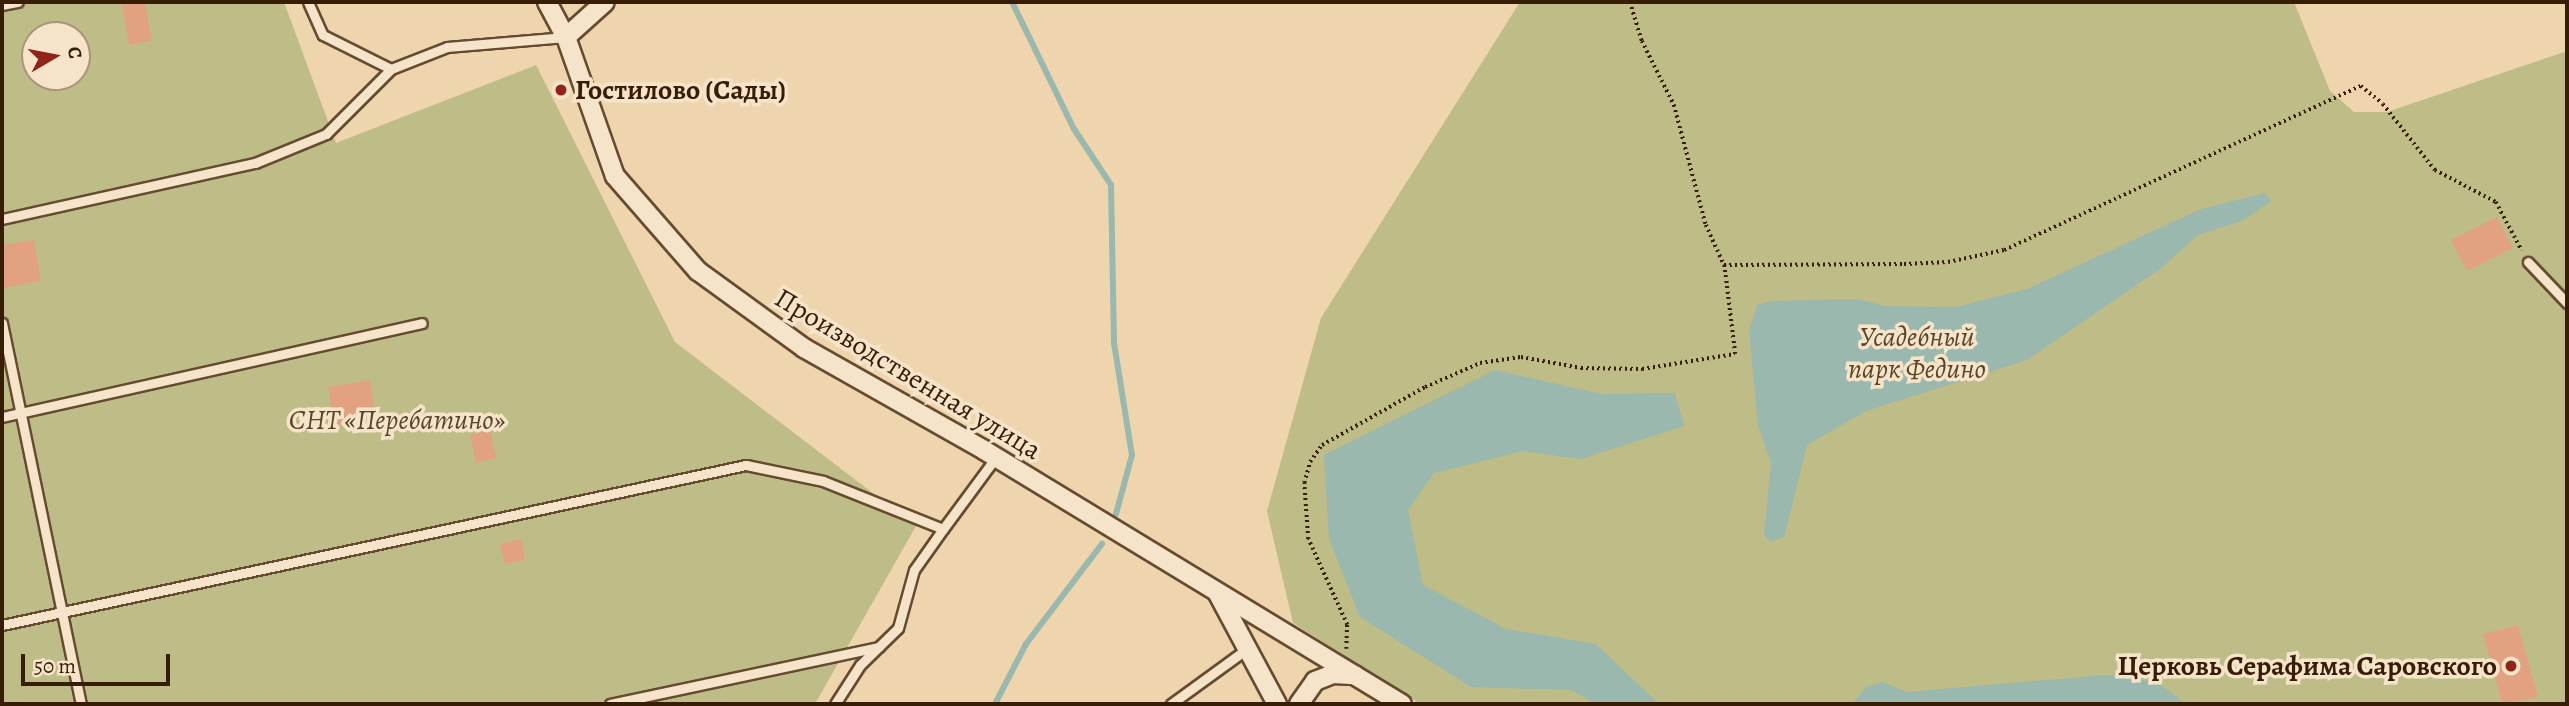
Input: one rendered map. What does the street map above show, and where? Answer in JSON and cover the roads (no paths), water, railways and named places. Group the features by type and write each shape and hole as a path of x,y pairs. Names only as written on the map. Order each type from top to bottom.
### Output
{"street":[{"name":"Производственная улица","path":"547,2 566,37 615,176 698,271 804,348 996,457 1218,594 1342,665 1402,704"},
{"path":"566,37 604,2"},
{"path":"1218,594 1277,704"},
{"path":"1299,704 1315,681 1333,674 1357,675"}],"lane":[{"path":"2,5 18,2"},
{"path":"308,2 323,35 391,69"},
{"path":"2,219 255,163 326,134 391,69 447,47 566,37"},
{"path":"2528,262 2567,303"},
{"path":"2,323 81,704"},
{"path":"2,416 422,323"},
{"path":"835,704 860,665 898,628 914,570 996,457"},
{"path":"2,625 746,465 823,481 943,529"},
{"path":"610,704 879,647"},
{"path":"1171,704 1248,648"}],"water":[{"path":"2265,193 2271,201 2244,220 2198,235 2160,269 2027,360 1866,411 1807,445 1784,537 1771,542 1764,536 1771,463 1758,425 1749,331 1757,305 1771,301 1857,299 1885,306 1956,307 2027,289 2201,209"},
{"path":"1495,370 1601,394 1675,393 1684,426 1581,459 1523,451 1434,473 1408,510 1423,585 1506,629 1596,644 1659,704 1596,704 1571,690 1471,687 1360,617 1329,539 1324,455"},
{"path":"2105,675 2157,682 2186,704 1852,704 1866,687 1882,682 1907,692"}],"waterway":[{"path":"1012,2 1074,129 1111,185 1114,343 1132,455 1116,514"},
{"path":"995,704 1026,644 1102,544"}],"place":[{"name":"Гостилово (Сады)","path":"561,90"},
{"name":"Церковь Серафима Саровского","path":"2511,666"}],"park label":[{"name":"Усадебный парк Федино","path":"1917,353"},
{"name":"СНТ «Перебатино»","path":"397,420"}]}
